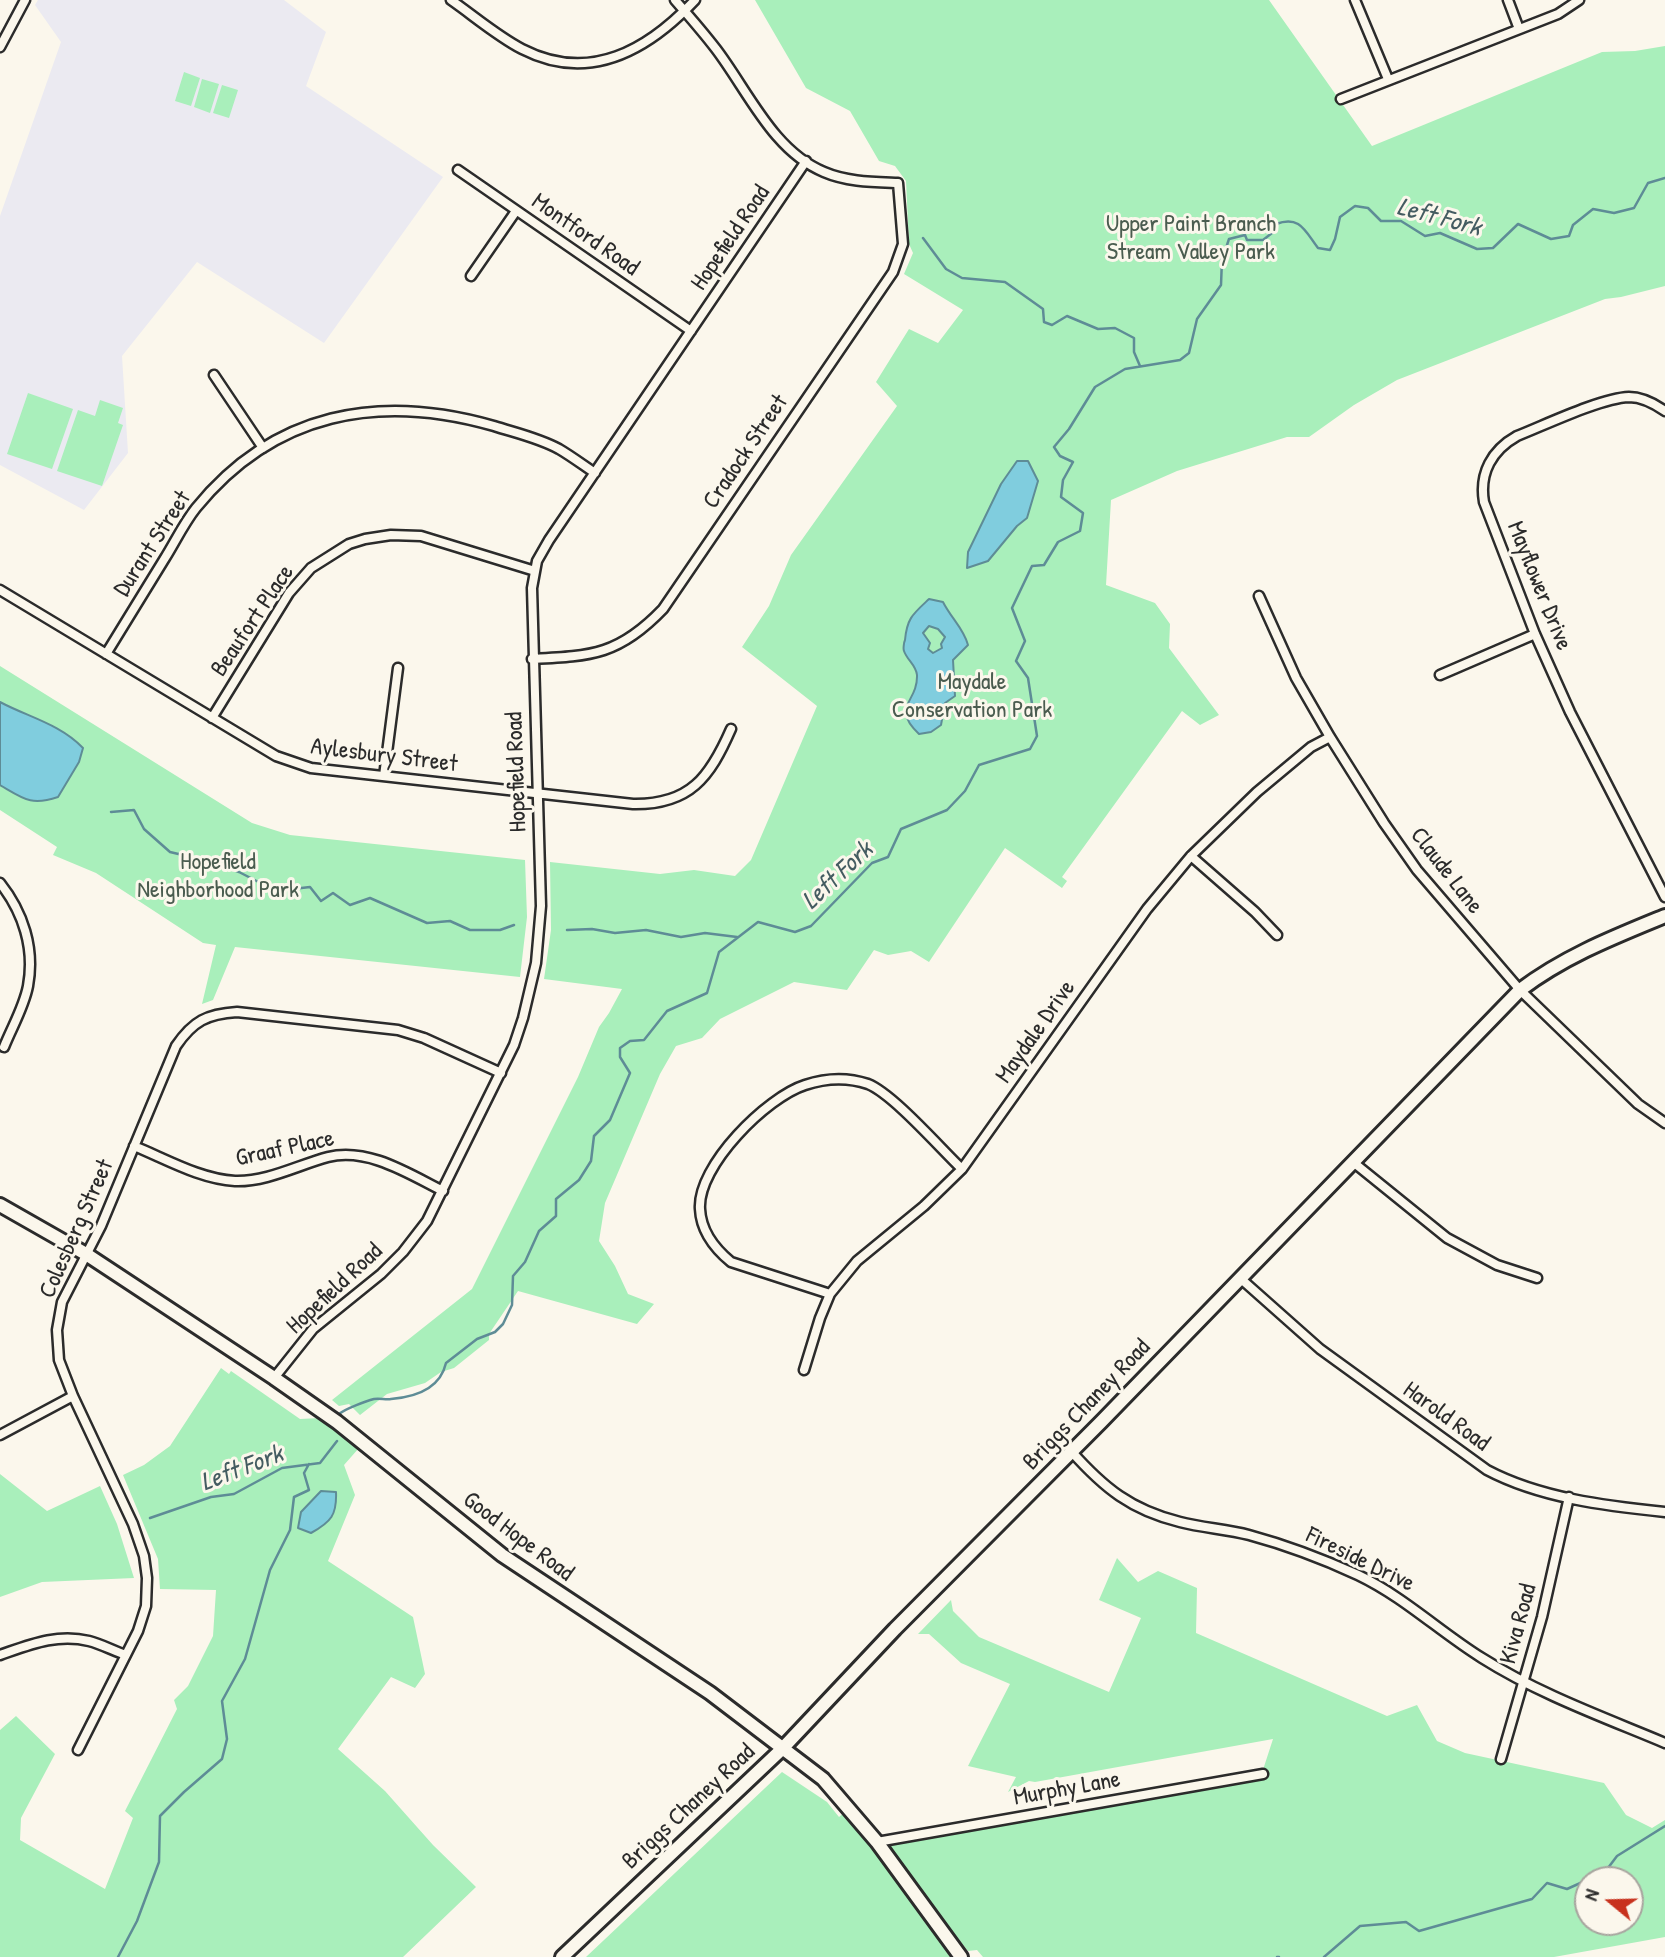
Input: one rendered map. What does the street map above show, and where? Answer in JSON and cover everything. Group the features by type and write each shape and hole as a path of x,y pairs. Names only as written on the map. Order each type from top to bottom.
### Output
{"main road":[{"name":"Briggs Chaney Road","path":"562,1957 782,1749 895,1629 1520,990 1548,969 1575,954 1665,916"},
{"name":"Good Hope Road","path":"0,1205 86,1254 274,1378 337,1422 502,1555 710,1693 823,1779 877,1842 961,1957"}],"street":[{"path":"0,47 4,32 25,0"},
{"path":"451,0 520,48 564,63 593,63 626,54 650,40 695,0"},
{"path":"675,0 716,49 776,133 790,149 806,161"},
{"path":"1355,0 1388,79"},
{"path":"1508,0 1519,29"},
{"path":"1340,99 1558,14 1579,0"},
{"name":"Cradock Street","path":"532,659 585,656 607,650 631,639 663,609 892,272 903,244 898,183 841,177 824,172 806,161"},
{"name":"Hopefield Road","path":"274,1378 313,1329 381,1274 404,1252 427,1221 501,1073 523,1018 536,964 541,906 532,659 532,588 537,561 806,161"},
{"name":"Montford Road","path":"458,170 691,331"},
{"path":"471,276 516,211"},
{"path":"214,375 263,448"},
{"name":"Mayflower Drive","path":"1665,411 1629,397 1608,401 1517,436 1494,454 1484,475 1482,488 1535,634 1570,712 1665,897"},
{"name":"Durant Street","path":"106,653 194,510 224,478 263,448 300,429 333,417 376,410 415,410 462,417 533,438 559,449 595,473"},
{"name":"Beaufort Place","path":"212,718 289,593 311,568 349,544 391,535 421,536 535,571"},
{"name":"Aylesbury Street","path":"0,590 276,756 311,768 653,805 690,791 706,777 731,729"},
{"name":"Claude Lane","path":"1259,596 1296,678 1330,737 1417,870 1520,990 1638,1104 1665,1123"},
{"path":"1440,675 1535,634"},
{"path":"384,776 398,668"},
{"name":"Maydale Drive","path":"804,1370 830,1294 857,1261 925,1206 962,1169 1147,909 1191,856 1257,792 1311,747 1330,737"},
{"path":"1191,856 1277,935"},
{"path":"0,883 11,897 25,925 29,957 28,986 4,1047"},
{"name":"Colesberg Street","path":"78,1750 138,1631 146,1606 147,1577 144,1556 133,1524 58,1360 57,1330 62,1302 100,1226 176,1046 187,1030 201,1020 216,1014 237,1012 398,1030 424,1038 501,1073"},
{"path":"830,1294 731,1262 721,1254 706,1234 699,1207 703,1188 721,1155 746,1125 771,1104 803,1085 834,1078 853,1080 870,1085 887,1096 962,1169"},
{"name":"Graaf Place","path":"134,1146 201,1174 238,1181 269,1176 327,1157 355,1156 382,1161 443,1191"},
{"path":"1353,1161 1447,1238 1497,1265 1537,1278"},
{"name":"Harold Road","path":"1240,1278 1321,1349 1487,1470 1508,1482 1569,1497 1665,1512"},
{"path":"0,1434 73,1396"},
{"name":"Fireside Drive","path":"1071,1451 1113,1494 1146,1512 1182,1523 1247,1534 1300,1551 1360,1576 1409,1604 1480,1657 1524,1682 1665,1743"},
{"name":"Kiva Road","path":"1501,1759 1542,1617 1569,1497"},
{"path":"0,1655 40,1641 61,1637 89,1641 126,1655"},
{"name":"Murphy Lane","path":"877,1842 1263,1774"}],"shaded area":[{"path":"38,0 284,0 326,32 306,86 443,177 324,343 197,262 122,356 128,453 84,510 0,465 0,216 61,42 35,5"}],"green space":[{"path":"755,0 1269,0 1372,146 1602,52 1635,51 1665,46 1665,286 1605,299 1397,380 1354,405 1309,437 1287,437 1177,471 1111,500 1106,585 1155,603 1170,624 1169,648 1219,715 1200,725 1182,711 1062,877 1067,881 1062,888 1005,848 929,962 911,951 888,955 874,950 847,990 794,982 720,1019 702,1038 676,1046 660,1074 605,1203 599,1241 628,1294 654,1304 637,1324 518,1291 489,1334 489,1340 454,1368 441,1372 425,1383 387,1394 360,1415 349,1404 339,1406 332,1400 472,1289 578,1077 599,1027 622,989 544,979 551,930 550,862 660,874 694,870 735,876 751,860 817,706 742,647 769,606 791,555 897,406 876,382 909,329 938,343 963,310 904,274 913,253 909,244 906,181 895,166 879,161 850,111 806,88"},
{"path":"184,72 200,78 191,106 175,101"},
{"path":"202,79 219,84 210,113 194,107"},
{"path":"222,85 238,90 229,118 213,113"},
{"path":"28,393 73,409 52,469 7,454"},
{"path":"100,400 123,408 118,423 123,425 102,486 57,471 78,410 95,416"},
{"name":"Hopefield Neighborhood Park","path":"0,666 252,823 290,835 525,860 527,917 520,977 235,947 213,1000 202,1004 216,945 203,943 96,873 53,855 57,847 0,810"},
{"path":"221,1368 229,1374 231,1371 300,1419 320,1418 359,1448 344,1465 355,1495 328,1561 413,1617 425,1674 415,1688 391,1677 338,1749 385,1791 433,1845 476,1887 403,1957 0,1957 0,1730 16,1716 55,1754 21,1818 20,1840 105,1889 133,1818 125,1811 177,1709 174,1700 188,1686 213,1636 216,1590 160,1589 158,1559 123,1475 144,1465 170,1446"},
{"path":"0,1474 47,1511 100,1486 117,1524 134,1578 42,1582 0,1597"},
{"path":"1117,1558 1138,1582 1158,1571 1197,1588 1196,1633 1387,1716 1417,1705 1437,1741 1465,1753 1604,1783 1626,1815 1652,1828 1665,1820 1665,1937 1554,1957 983,1957 977,1950 968,1951 883,1845 1260,1779 1273,1739 1029,1781 1008,1792 1016,1777 968,1766 1010,1684 961,1663 929,1634 918,1634 951,1600 953,1611 979,1637 1109,1692 1141,1618 1099,1600"},
{"path":"782,1772 827,1802 839,1817 847,1810 963,1957 586,1957"}],"water":[{"path":"1017,461 1028,461 1038,481 1027,518 988,561 967,568 968,552 1001,484"},
{"path":"929,599 943,602 968,645 953,660 955,696 945,703 941,725 931,732 919,734 907,717 906,710 914,692 917,675 904,647 909,621","holes":["929,626 938,629 945,637 942,648 933,653 928,649 930,643 923,633"]},
{"path":"0,702 54,727 83,748 79,762 58,797 41,801 28,800 0,785"},
{"path":"321,1491 336,1492 331,1517 311,1533 298,1528 301,1512"}],"waterway":[{"name":"Left Fork","path":"339,1414 374,1399 400,1398 426,1390 438,1379 446,1363 477,1339 495,1332 503,1324 512,1305 513,1276 525,1262 539,1231 556,1216 556,1199 579,1180 591,1161 594,1136 610,1120 630,1073 620,1057 620,1048 630,1041 644,1040 667,1011 707,993 719,952 758,922 795,932 811,926 872,863 888,857 901,829 947,810 965,791 979,765 1030,749 1037,736 1028,678 1016,661 1025,641 1012,608 1032,566 1044,565 1058,542 1080,531 1083,513 1061,497 1063,480 1073,462 1060,456 1054,447 1069,429 1095,387 1125,369 1180,360 1189,353 1197,319 1221,285 1222,259 1218,253 1226,248 1229,239 1245,235 1247,240 1263,240 1272,233 1276,224 1291,222 1301,226 1318,248 1330,250 1340,217 1355,206 1368,208 1381,221 1401,221 1425,236 1440,233 1477,249 1493,248 1518,224 1551,239 1569,236 1573,225 1593,209 1614,213 1634,208 1648,183 1665,178"},
{"path":"923,238 946,269 962,278 1005,282 1043,309 1044,322 1052,325 1067,316 1098,329 1115,328 1134,338 1134,352 1140,366"},
{"path":"111,812 134,810 144,829 170,852 212,862 276,891 310,887 321,901 333,893 350,905 370,898 427,923 450,921 470,930 500,930 514,925"},
{"path":"567,930 592,929 615,933 646,930 681,937 705,933 737,937"},
{"name":"Left Fork","path":"150,1518 211,1497 234,1494 282,1468 320,1463 337,1441"},
{"path":"118,1957 137,1921 159,1862 160,1816 222,1759 227,1739 222,1701 245,1659 270,1570 290,1530 294,1497 309,1490 304,1473 309,1464"},
{"path":"1324,1957 1360,1926 1406,1922 1419,1931 1532,1899 1547,1883 1567,1889 1605,1872 1617,1856 1665,1826"}],"park label":[{"name":"Upper Paint Branch Stream Valley Park","path":"1191,239"},
{"name":"Maydale Conservation Park","path":"972,697"}]}
